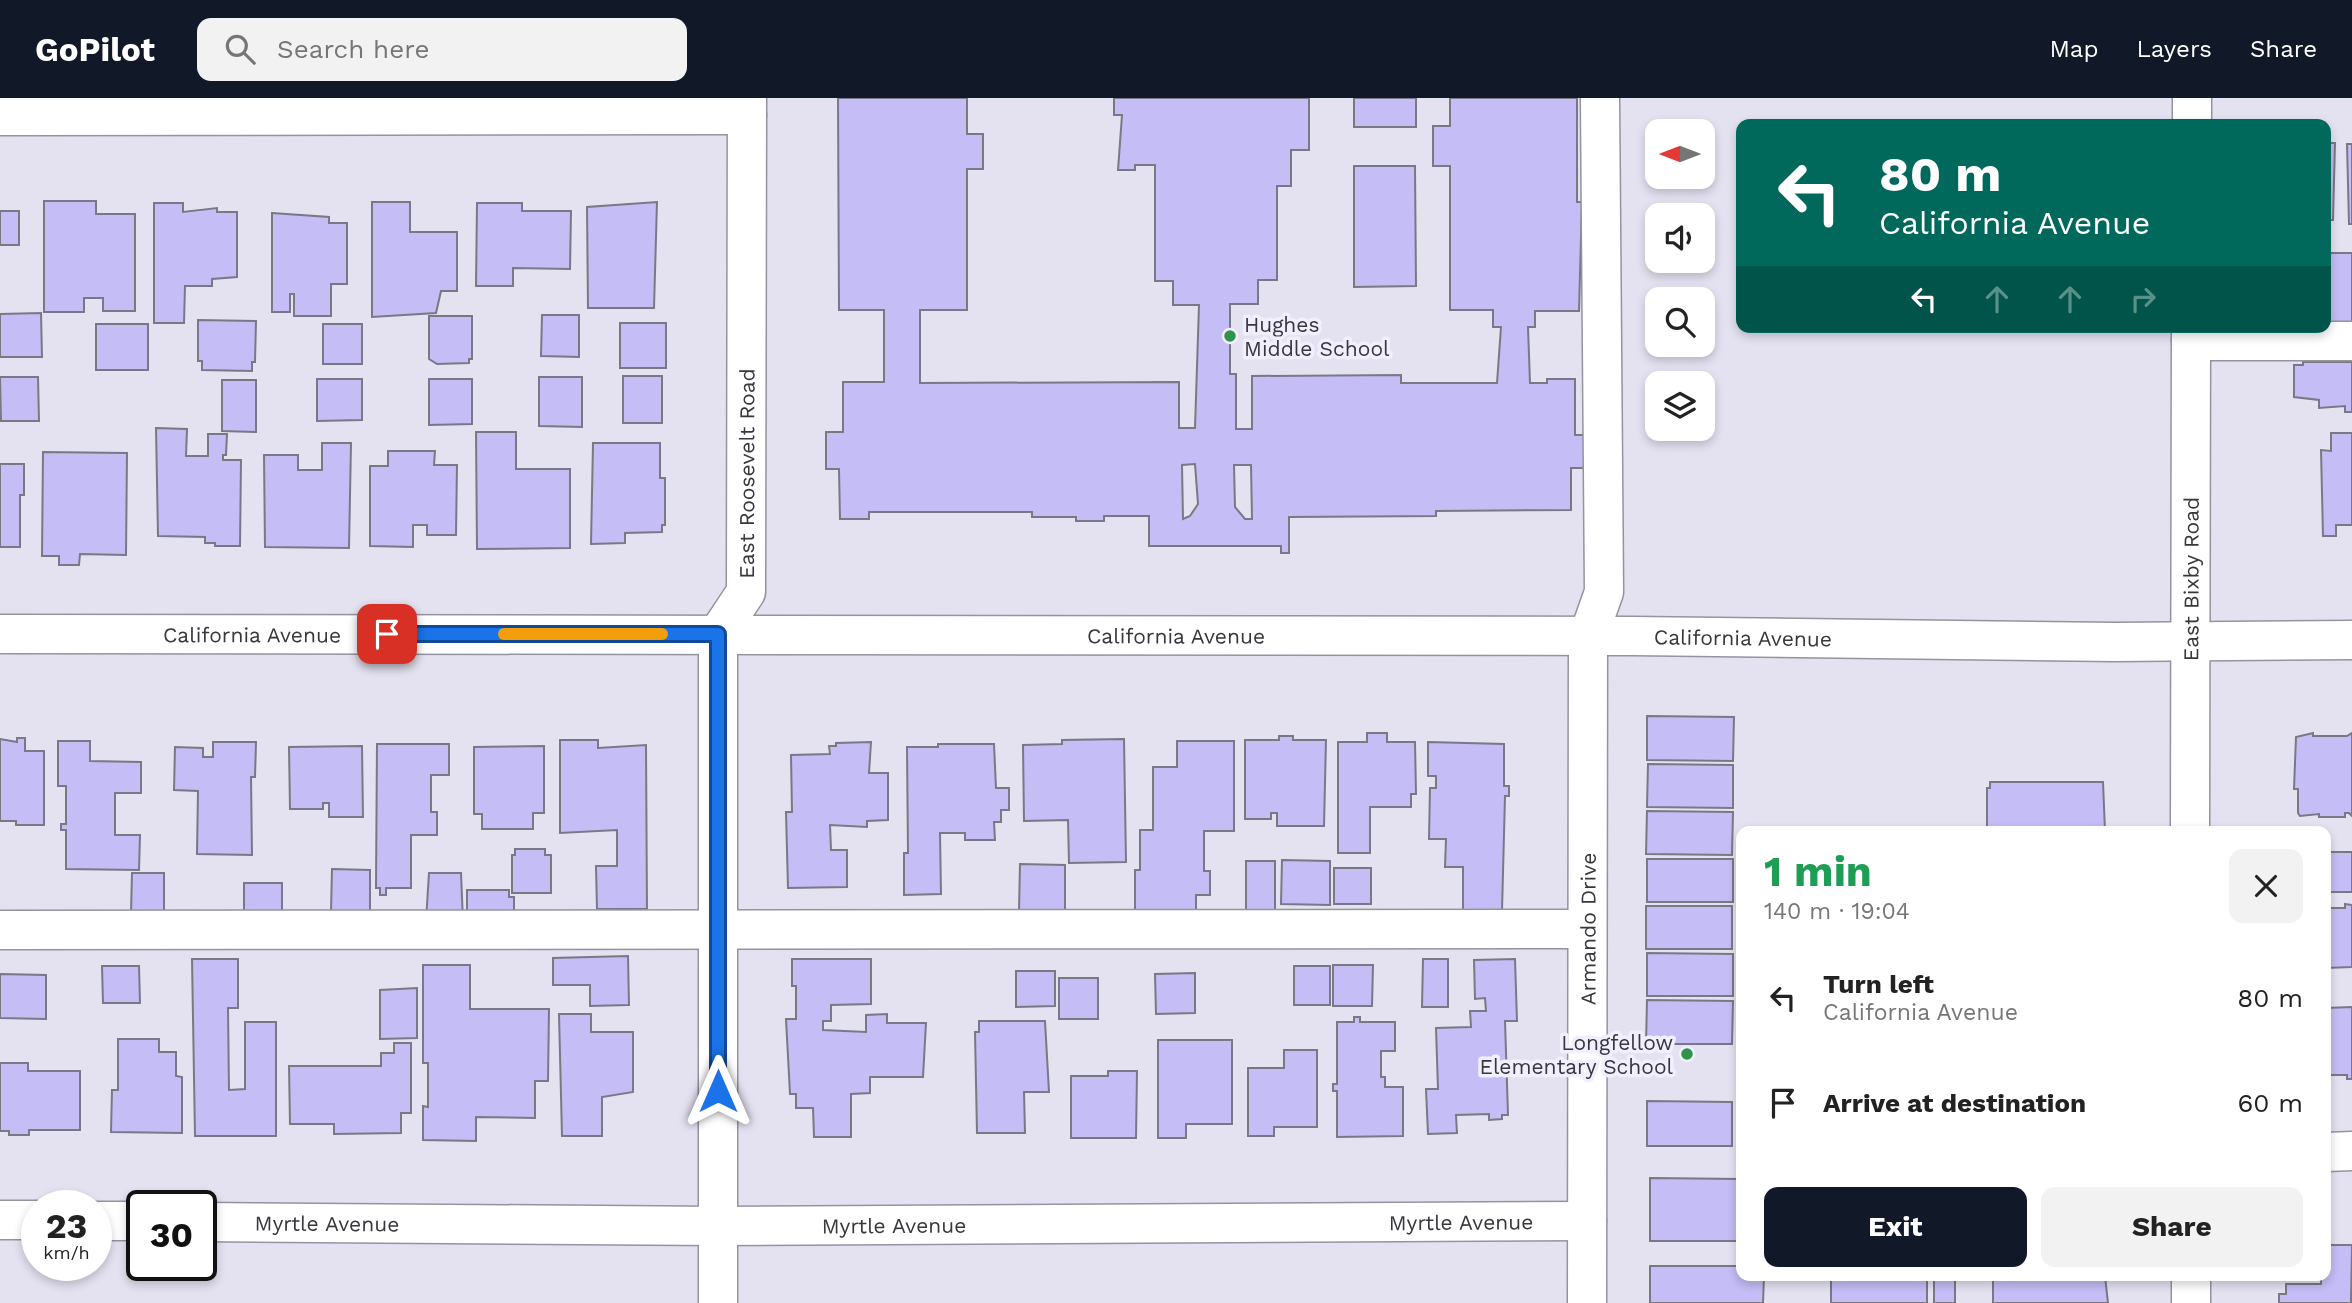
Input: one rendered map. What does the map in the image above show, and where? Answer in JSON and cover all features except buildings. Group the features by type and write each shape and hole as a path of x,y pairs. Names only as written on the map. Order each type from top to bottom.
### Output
{"street":[{"name":"Armando Drive","path":"1587,1303 1588,637 1604,592 1600,98"},
{"path":"2192,98 2192,119"},
{"path":"0,116 747,106"},
{"name":"East Roosevelt Road","path":"718,634 746,592 747,106"},
{"path":"2191,334 2352,341"},
{"name":"East Bixby Road","path":"2190,826 2191,334"},
{"name":"California Avenue","path":"0,634 2352,640"},
{"path":"718,634 718,1303"},
{"path":"0,930 1587,929"},
{"path":"2331,1152 2352,1151"},
{"path":"0,1220 21,1220"},
{"name":"Myrtle Avenue","path":"217,1222 718,1226 1587,1221"},
{"path":"2191,1281 2191,1303"}],"slow traffic":[{"path":"504,634 662,634"}],"place":[{"name":"Hughes Middle School","path":"1230,336"},
{"name":"Longfellow Elementary School","path":"1687,1054"}],"route":[{"path":"387,634 718,634 718,1091"}]}
